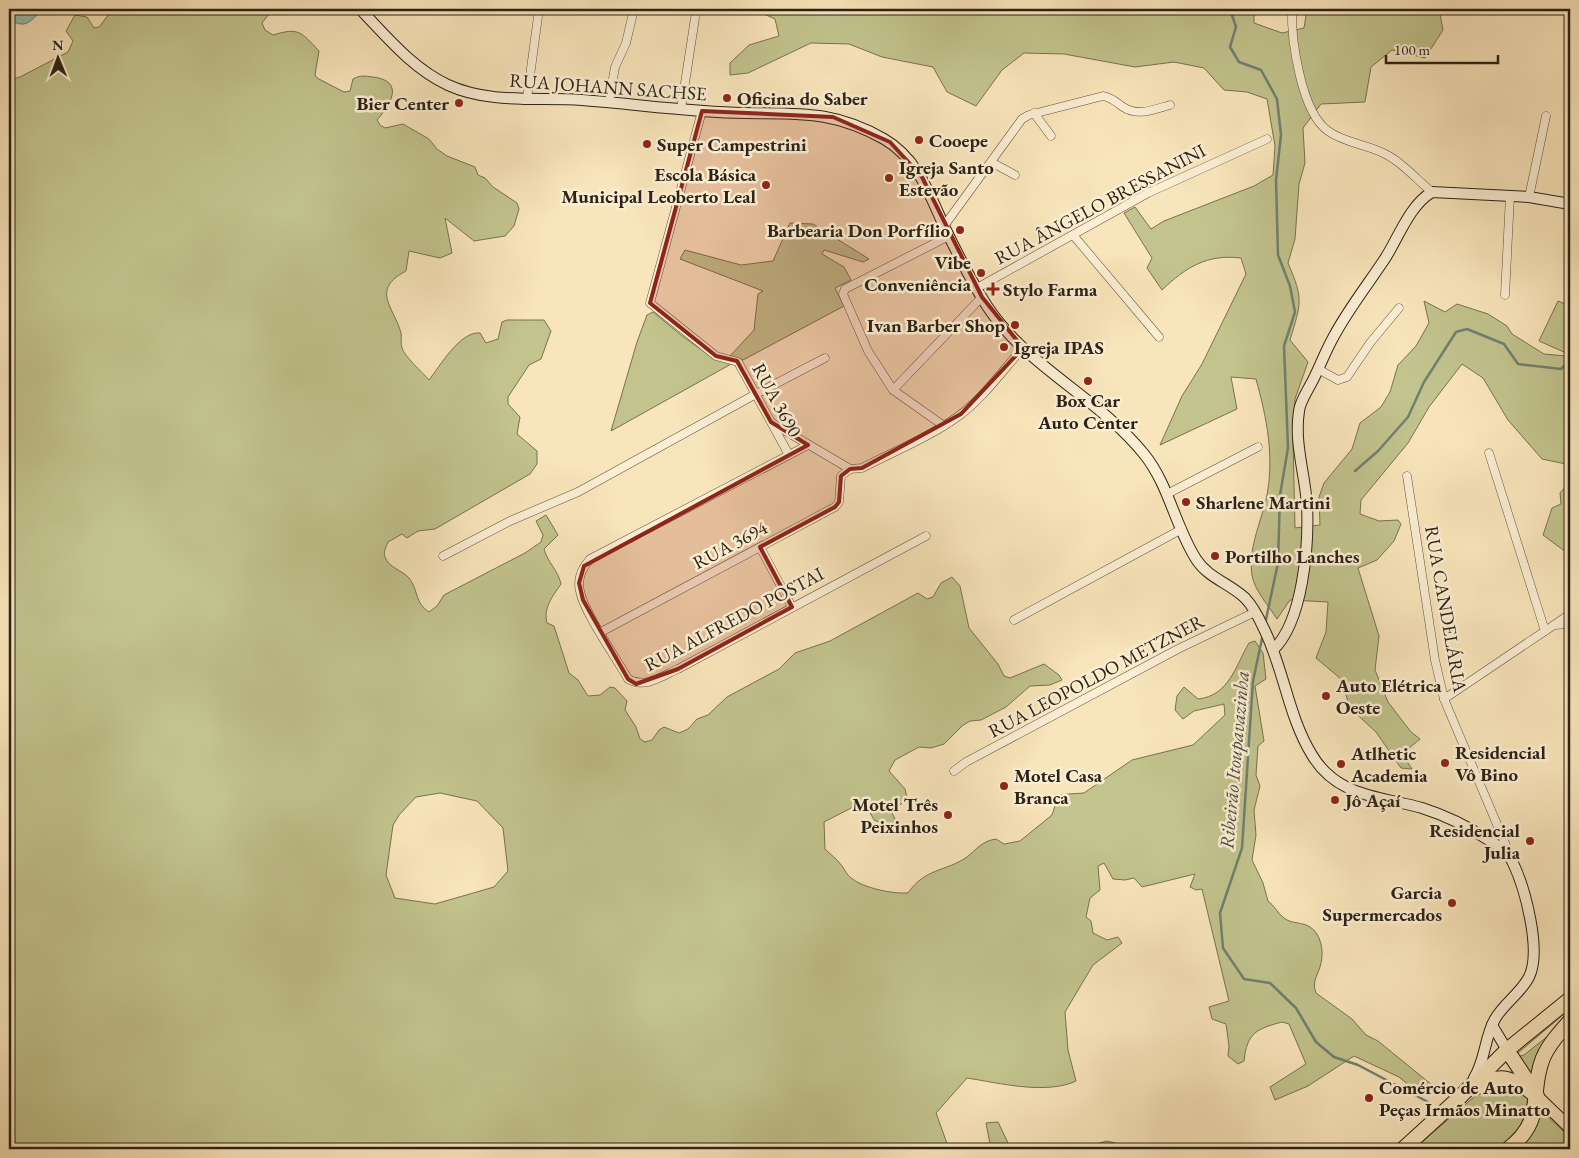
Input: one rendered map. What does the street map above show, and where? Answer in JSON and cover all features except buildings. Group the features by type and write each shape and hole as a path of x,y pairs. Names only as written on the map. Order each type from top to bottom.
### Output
{"highway":[{"path":"1403,1149 1460,1097 1507,1050 1570,999"},
{"path":"1508,1149 1530,1126 1534,1115 1538,1076 1543,1060 1548,1049 1570,1021"},
{"path":"1507,1050 1537,1096"},
{"path":"1460,1097 1498,1078 1510,1079 1537,1096"}],"main road":[{"path":"1537,1096 1570,1128"}],"street":[{"name":"RUA JOHANN SACHSE","path":"360,9 404,55 435,78 463,91 527,98 609,102 702,111 821,115 860,126 890,142 908,159 925,183 949,236 997,319 1023,348 1128,436 1151,464 1167,494 1195,558 1202,567 1247,600 1255,612 1273,650 1291,711 1301,735 1319,766 1336,783 1353,790 1444,816 1478,833 1510,856"},
{"path":"527,98 539,9"},
{"path":"609,102 614,67 626,42 634,9"},
{"path":"1292,9 1300,74 1307,96 1319,122 1335,136 1382,152 1394,159 1432,192"},
{"path":"681,109 695,18"},
{"path":"944,226 1022,119 1034,113 1103,96 1110,96 1134,112 1146,112 1170,105"},
{"name":"RUA 3690","path":"702,111 650,303 716,356 736,361 789,455"},
{"path":"1034,113 1051,136"},
{"path":"1529,197 1546,116"},
{"name":"RUA ÂNGELO BRESSANINI","path":"893,390 980,292 1073,235 1148,193 1267,139"},
{"path":"991,162 1015,176"},
{"path":"1273,650 1282,641 1291,624 1300,590 1304,557 1307,504 1297,425 1299,408 1334,336 1407,220 1426,196 1432,192 1529,197 1570,204"},
{"path":"1505,296 1510,196"},
{"path":"1073,235 1159,337"},
{"path":"944,426 893,390 868,351 843,291 949,236"},
{"path":"1318,369 1338,380 1347,377 1370,343 1399,308"},
{"path":"771,422 850,469 862,468 944,426 978,399 1023,348"},
{"path":"443,556 510,521 578,492 825,358"},
{"name":"RUA ALFREDO POSTAI","path":"808,445 590,559 584,566 581,574 580,592 628,680 636,684 644,684 678,669 926,536"},
{"path":"1167,494 1258,447"},
{"path":"1490,453 1545,631"},
{"name":"RUA 3694","path":"601,632 835,507 839,502 842,476 850,469"},
{"name":"RUA CANDELÁRIA","path":"1408,476 1433,651 1444,699 1510,856"},
{"path":"1014,620 1182,529"},
{"path":"760,547 792,607"},
{"name":"RUA LEOPOLDO METZNER","path":"954,771 966,762 1178,649 1255,612"},
{"path":"1444,699 1570,614"},
{"path":"1554,625 1570,624"},
{"path":"1460,1097 1480,1068 1492,1025 1502,1009 1523,987 1534,962 1528,916 1520,883 1510,856"},
{"path":"1492,1025 1507,1050"}],"highlighted area":[{"path":"702,111 833,117 890,142 922,177 982,297 1023,348 961,414 862,468 850,469 841,476 839,502 835,507 760,547 792,607 678,669 636,684 628,679 583,600 579,583 584,566 808,445 771,422 737,361 716,356 650,303"}],"green space":[{"path":"113,9 216,9 220,11 273,9 262,23 265,30 273,35 289,31 299,33 308,39 319,51 315,75 317,78 344,92 350,91 353,79 360,76 383,79 392,88 392,94 387,107 377,120 380,125 385,128 403,124 429,139 437,149 447,156 475,167 478,175 485,178 493,187 517,203 519,209 514,226 505,236 474,241 445,218 452,253 440,258 409,251 406,271 395,278 389,285 387,292 387,299 401,333 403,351 429,380 458,343 473,334 480,333 486,343 498,339 502,322 507,320 544,320 551,331 541,359 529,365 508,397 508,404 520,417 517,434 537,451 537,464 530,474 435,529 418,531 407,538 402,534 388,542 384,553 387,561 409,578 424,608 429,612 437,606 444,595 525,553 541,542 543,535 536,521 546,515 558,535 544,549 561,584 552,597 546,612 547,623 554,626 569,673 578,680 588,696 600,695 610,687 615,688 627,701 625,710 636,727 640,739 645,742 652,740 659,730 664,727 679,733 688,729 697,719 708,715 727,697 779,669 795,653 830,641 918,593 927,599 933,597 941,583 952,577 960,586 969,628 998,664 1004,676 1010,678 1044,664 1059,675 1062,680 1050,685 1030,686 1006,707 981,720 970,721 962,726 944,744 931,748 919,747 895,760 889,771 905,789 907,798 899,806 887,803 895,819 891,827 874,820 866,805 859,804 824,822 825,849 840,863 850,877 863,885 901,893 908,893 921,879 959,862 987,842 996,839 1004,844 1020,841 1052,815 1055,806 1054,795 1084,793 1132,760 1193,745 1225,715 1224,704 1194,711 1183,719 1175,710 1177,696 1184,687 1198,699 1209,697 1217,692 1230,678 1249,643 1255,641 1263,653 1266,679 1255,686 1264,741 1258,746 1256,775 1260,786 1254,810 1256,835 1252,860 1263,883 1268,901 1284,918 1310,927 1319,938 1322,958 1314,985 1316,993 1352,1019 1366,1035 1378,1041 1432,1085 1428,1091 1417,1092 1399,1077 1354,1056 1308,1086 1275,1100 1270,1087 1306,1064 1289,1024 1282,1022 1259,1030 1250,1038 1244,1061 1238,1064 1228,1056 1229,1046 1226,1024 1212,1019 1209,1007 1229,1001 1202,889 1196,890 1190,887 1195,874 1142,887 1134,878 1125,880 1113,879 1104,863 1098,866 1100,890 1090,898 1086,917 1091,921 1093,933 1107,940 1118,937 1122,943 1093,965 1065,1012 1068,1050 1076,1081 1064,1085 1037,1088 967,1078 936,1113 949,1149 617,1149 615,1145 605,1149 9,1149 9,80 20,77 68,52 73,41 66,31 75,15 87,17 94,28 99,27","holes":["440,793 477,801 503,828 508,871 494,887 435,904 395,898 386,875 393,825 399,815 416,797"]},
{"path":"731,9 1254,9 1254,23 1282,33 1304,28 1307,9 1439,9 1443,30 1425,58 1392,50 1371,67 1365,102 1321,104 1303,128 1305,163 1299,184 1295,239 1288,263 1299,294 1297,318 1290,340 1308,362 1295,399 1293,440 1295,528 1320,525 1319,497 1324,483 1352,449 1360,423 1381,407 1390,392 1398,365 1416,346 1429,323 1424,301 1445,312 1457,304 1488,314 1507,326 1512,334 1544,354 1566,356 1570,348 1570,481 1566,464 1542,459 1508,420 1483,378 1462,364 1429,407 1408,443 1361,500 1360,514 1379,521 1398,520 1401,524 1394,541 1377,560 1358,568 1379,636 1375,670 1388,702 1411,732 1420,739 1402,754 1412,769 1401,768 1376,732 1350,708 1341,679 1316,658 1326,632 1328,602 1290,600 1277,619 1253,581 1252,556 1255,537 1266,500 1270,469 1266,424 1256,379 1231,377 1237,409 1160,445 1182,396 1202,364 1246,274 1241,258 1229,257 1207,260 1180,275 1162,290 1147,268 1152,258 1124,213 1135,207 1151,229 1164,221 1254,186 1273,175 1275,146 1267,99 1247,92 1224,90 1204,68 1174,62 1135,67 1064,54 1024,53 1002,70 976,106 947,92 933,67 882,57 849,44 811,43 748,73 730,75 730,63 749,45 779,36 775,19 762,13"},
{"path":"790,223 813,224 869,259 863,262 824,250 822,254 844,267 851,280 835,288 844,306 743,360 730,356 754,330 758,294 763,291 680,259 685,250 741,265 773,261"},
{"path":"1558,301 1570,306 1570,343 1566,353 1539,341"},
{"path":"653,312 700,349 733,363 611,431 637,342 647,315"},
{"path":"1570,481 1570,498 1565,502 1570,522 1570,555 1543,535 1552,508 1561,504 1560,493"},
{"path":"1570,1003 1570,1009 1518,1053 1515,1050"},
{"path":"1553,1032 1536,1059 1533,1076 1516,1057 1524,1055"},
{"path":"1502,1082 1526,1095 1530,1100 1528,1117 1503,1149 1414,1149 1482,1090"},
{"path":"1541,1110 1564,1132 1564,1144 1562,1147 1517,1149 1537,1122"},
{"path":"998,1122 1011,1149 991,1149 986,1123"},
{"path":"1107,1141 1119,1144 1125,1149 1076,1149"}],"shaded area":[{"path":"10,9 44,9 28,23 20,24 9,18"}],"waterway":[{"name":"Ribeirão Itoupavazinha","path":"1230,9 1236,27 1230,47 1239,62 1261,70 1277,99 1281,135 1276,180 1278,255 1290,286 1295,312 1284,346 1288,448 1280,495 1278,563 1265,624"},
{"path":"1355,471 1378,451 1408,417 1424,382 1456,332 1467,329 1504,344 1518,364 1561,369 1570,360"},
{"name":"Ribeirão Itoupavazinha","path":"1263,634 1253,681 1242,848 1220,913 1223,948 1244,979 1270,983 1296,1008 1316,1042 1334,1057 1358,1065 1430,1103"}],"place":[{"name":"Oficina do Saber","path":"727,98"},
{"name":"Bier Center","path":"459,103"},
{"name":"Cooepe","path":"919,140"},
{"name":"Super Campestrini","path":"647,144"},
{"name":"Igreja Santo Estevão","path":"889,178"},
{"name":"Escola Básica Municipal Leoberto Leal","path":"766,185"},
{"name":"Barbearia Don Porfílio","path":"960,230"},
{"name":"Vibe Conveniência","path":"981,273"},
{"name":"Stylo Farma","path":"993,289"},
{"name":"Ivan Barber Shop","path":"1015,325"},
{"name":"Igreja IPAS","path":"1004,347"},
{"name":"Box Car Auto Center","path":"1088,381"},
{"name":"Sharlene Martini","path":"1186,502"},
{"name":"Portilho Lanches","path":"1215,556"},
{"name":"Auto Elétrica Oeste","path":"1326,696"},
{"name":"Residencial Vô Bino","path":"1445,763"},
{"name":"Atlhetic Academia","path":"1341,764"},
{"name":"Motel Casa Branca","path":"1004,786"},
{"name":"Jô Açaí","path":"1335,800"},
{"name":"Motel Três Peixinhos","path":"948,815"},
{"name":"Residencial Julia","path":"1530,841"},
{"name":"Garcia Supermercados","path":"1452,903"},
{"name":"Comércio de Auto Peças Irmãos Minatto","path":"1369,1098"}]}
